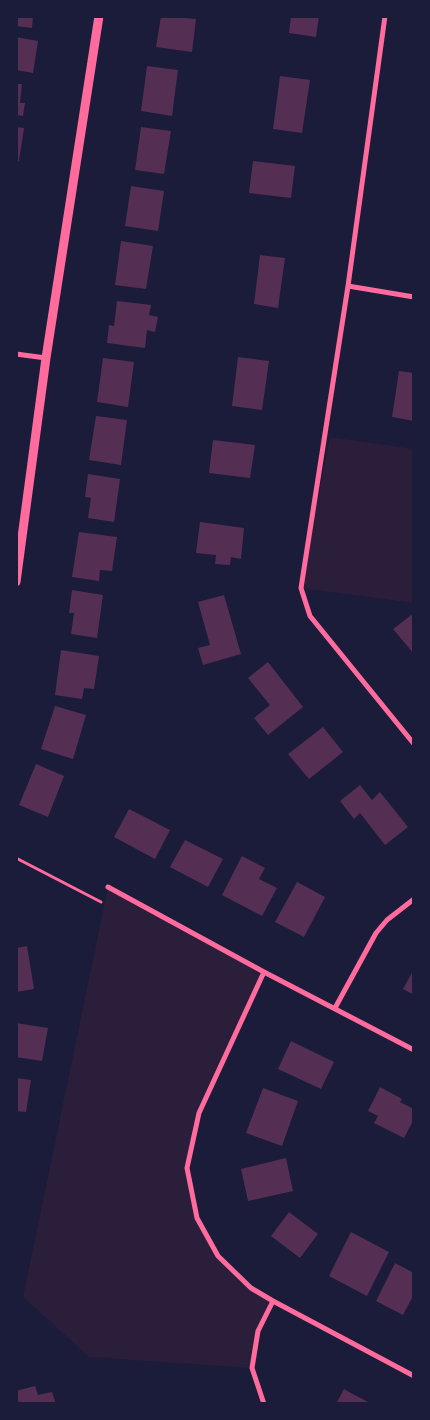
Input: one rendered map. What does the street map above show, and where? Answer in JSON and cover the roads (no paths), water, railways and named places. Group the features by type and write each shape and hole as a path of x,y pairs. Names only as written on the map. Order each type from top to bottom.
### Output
{"street":[{"path":"16,582 46,358 99,16"},
{"path":"385,16 348,286 301,588 310,616 414,744"},
{"path":"348,286 414,297"},
{"path":"16,354 46,358"},
{"path":"108,887 264,972 414,1050"},
{"path":"335,1008 376,933 387,920 414,899"},
{"path":"264,972 199,1113 186,1168 197,1218 218,1256 250,1288 414,1376"},
{"path":"264,1404 252,1368 258,1330 272,1301"}]}
